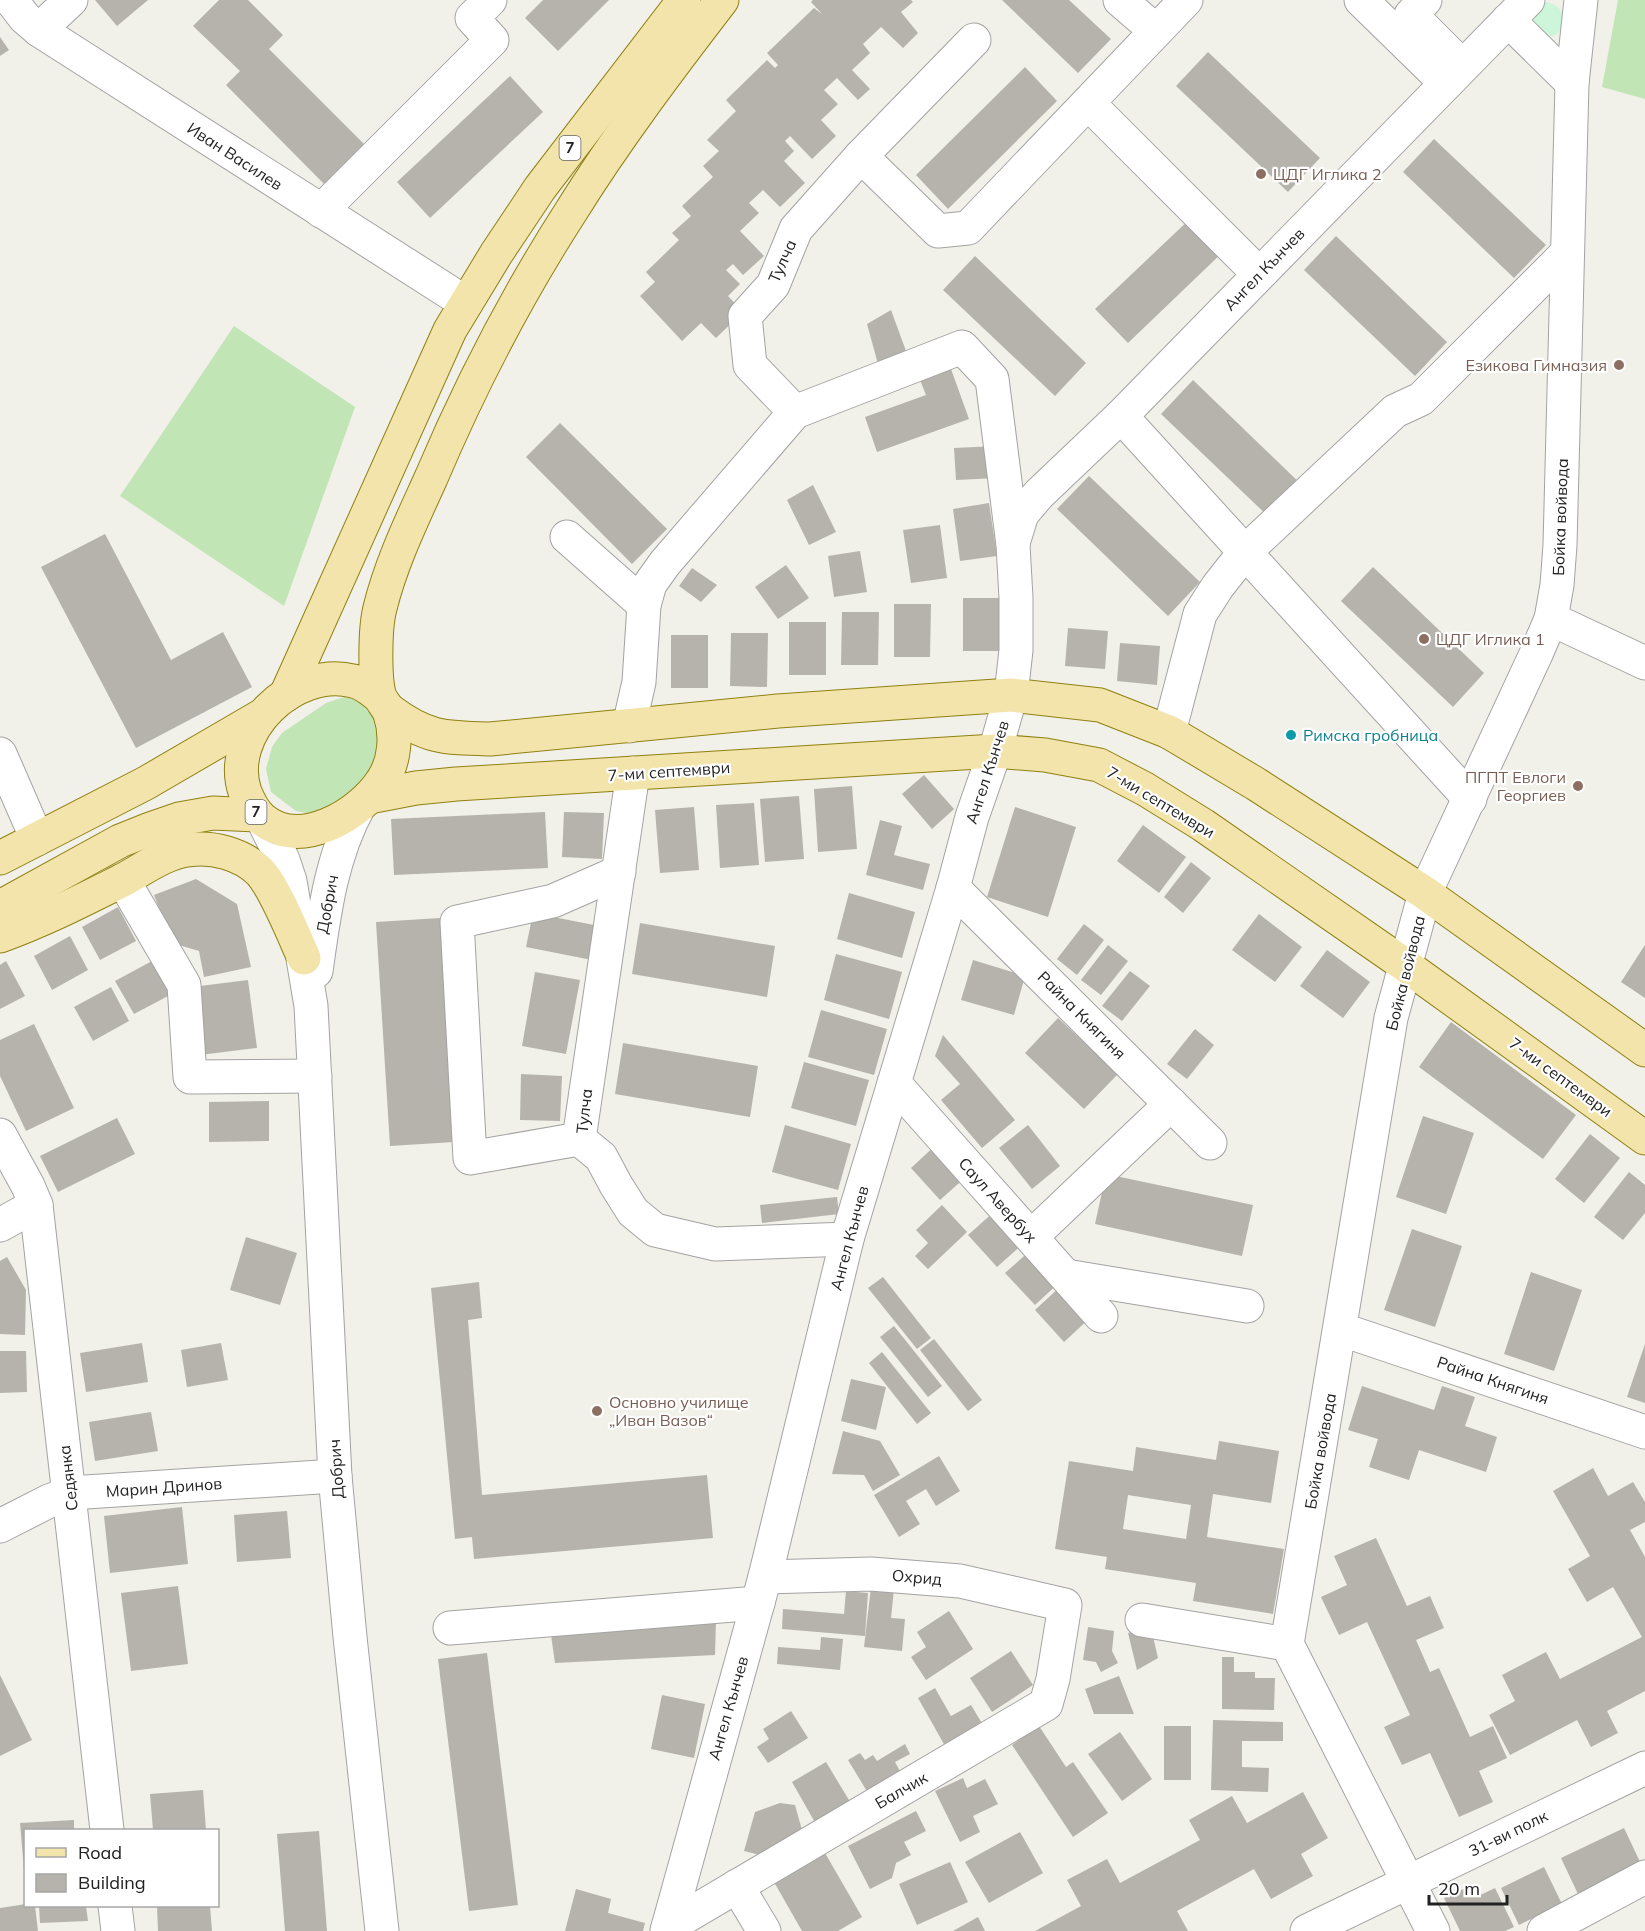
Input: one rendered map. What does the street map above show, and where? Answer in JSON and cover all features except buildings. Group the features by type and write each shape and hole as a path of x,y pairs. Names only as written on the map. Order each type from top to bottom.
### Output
{"main road":[{"name":"7","path":"261,818 249,801 242,781 244,745 275,704 450,330 540,188 684,0"},
{"name":"7","path":"0,907 120,841 179,819 213,813 261,818 290,832 304,831 318,828 364,801 383,780 394,748 394,728 385,703 376,638 379,610 400,548 450,432 526,284 571,211 722,0"},
{"path":"450,432 463,384 470,341 466,303 490,303 526,284"},
{"path":"0,858 146,783 304,685 320,681 337,679 354,681 367,687 421,731 457,738 490,739 778,711 1011,695 1100,705 1169,732 1256,784 1425,893 1645,1050"},
{"name":"7-ми септември","path":"364,801 416,788 995,751 1045,755 1099,765 1136,784 1203,825 1405,965 1645,1137"},
{"path":"0,936 33,924 166,857 186,850 206,849 234,856 260,872 304,958"}],"street":[{"name":"Иван Василев","path":"11,0 25,18 39,30 466,303"},
{"path":"39,30 71,0"},
{"path":"321,211 492,40 472,18 490,0"},
{"path":"1120,0 1156,32"},
{"path":"861,156 938,231 968,228 1186,0"},
{"path":"1361,0 1454,74"},
{"path":"1425,0 1411,15 1454,74"},
{"name":"Бойка войвода","path":"1287,1644 1391,1018 1425,893 1551,619 1557,585 1560,545 1572,83 1581,0"},
{"path":"1518,10 1572,83"},
{"name":"Ангел Кънчев","path":"1013,545 1022,514 1039,494 1121,416 1518,10"},
{"name":"Тулча","path":"795,412 750,365 745,316 773,285 796,229 861,156 974,40"},
{"path":"1088,103 1259,274"},
{"path":"1169,732 1200,614 1218,586 1245,552 1395,411 1421,399 1566,254"},
{"name":"Ангел Кънчев","path":"667,1929 761,1590 847,1239 953,888 972,817 995,751 1011,695 1016,650 1013,545 992,379 962,348 795,412"},
{"path":"629,726 639,682 644,605 650,584 665,563 795,412"},
{"path":"1121,416 1470,799"},
{"path":"567,537 644,605"},
{"path":"1551,619 1645,663"},
{"path":"0,754 37,839"},
{"name":"Тулча","path":"633,773 579,1139 601,1157 633,1212 655,1230 715,1244 847,1239"},
{"name":"Добрич","path":"311,1006 330,882 347,827 364,801"},
{"name":"Добрич","path":"261,818 283,860 290,881 311,1006 335,1476 382,1931"},
{"path":"579,1139 470,1158 457,922 553,901 619,872"},
{"path":"123,880 184,984 190,1077 315,1076"},
{"name":"Райна Княгиня","path":"953,888 1210,1143"},
{"name":"Саул Авербух","path":"894,1083 1101,1316"},
{"path":"1031,1237 1172,1104"},
{"name":"Седянка","path":"0,1135 36,1205 107,1829"},
{"path":"0,1225 36,1205"},
{"path":"1066,1276 1247,1306"},
{"name":"Райна Княгиня","path":"1340,1329 1645,1432"},
{"name":"Марин Дринов","path":"0,1526 49,1501 70,1494 335,1476"},
{"name":"Охрид","path":"450,1628 761,1590 871,1574 949,1580 1002,1589 1065,1605"},
{"name":"Балчик","path":"667,1929 1046,1704 1053,1678 1065,1605"},
{"path":"1142,1620 1287,1644 1433,1931"},
{"name":"31-ви полк","path":"1307,1931 1645,1768"},
{"path":"1544,1931 1645,1877"},
{"path":"737,1886 764,1931"},
{"path":"115,1907 118,1931"}],"green space":[{"path":"1618,0 1645,0 1645,99 1602,87"},
{"path":"1547,2 1555,5 1561,11 1564,24 1556,34 1548,37 1537,36 1529,15 1541,3"},
{"path":"234,326 355,407 284,606 120,496"},
{"path":"344,697 366,702 381,728 377,763 359,791 316,815 296,811 271,792 266,769 272,747 282,733 326,703"}],"place":[{"name":"ЦДГ Иглика 2","path":"1261,174"},
{"name":"Езикова Гимназия","path":"1619,365"},
{"name":"ЦДГ Иглика 1","path":"1424,639"},
{"name":"Римска гробница","path":"1291,735"},
{"name":"ПГПТ Евлоги Георгиев","path":"1578,786"},
{"name":"Основно училище „Иван Вазов“","path":"597,1411"}]}
